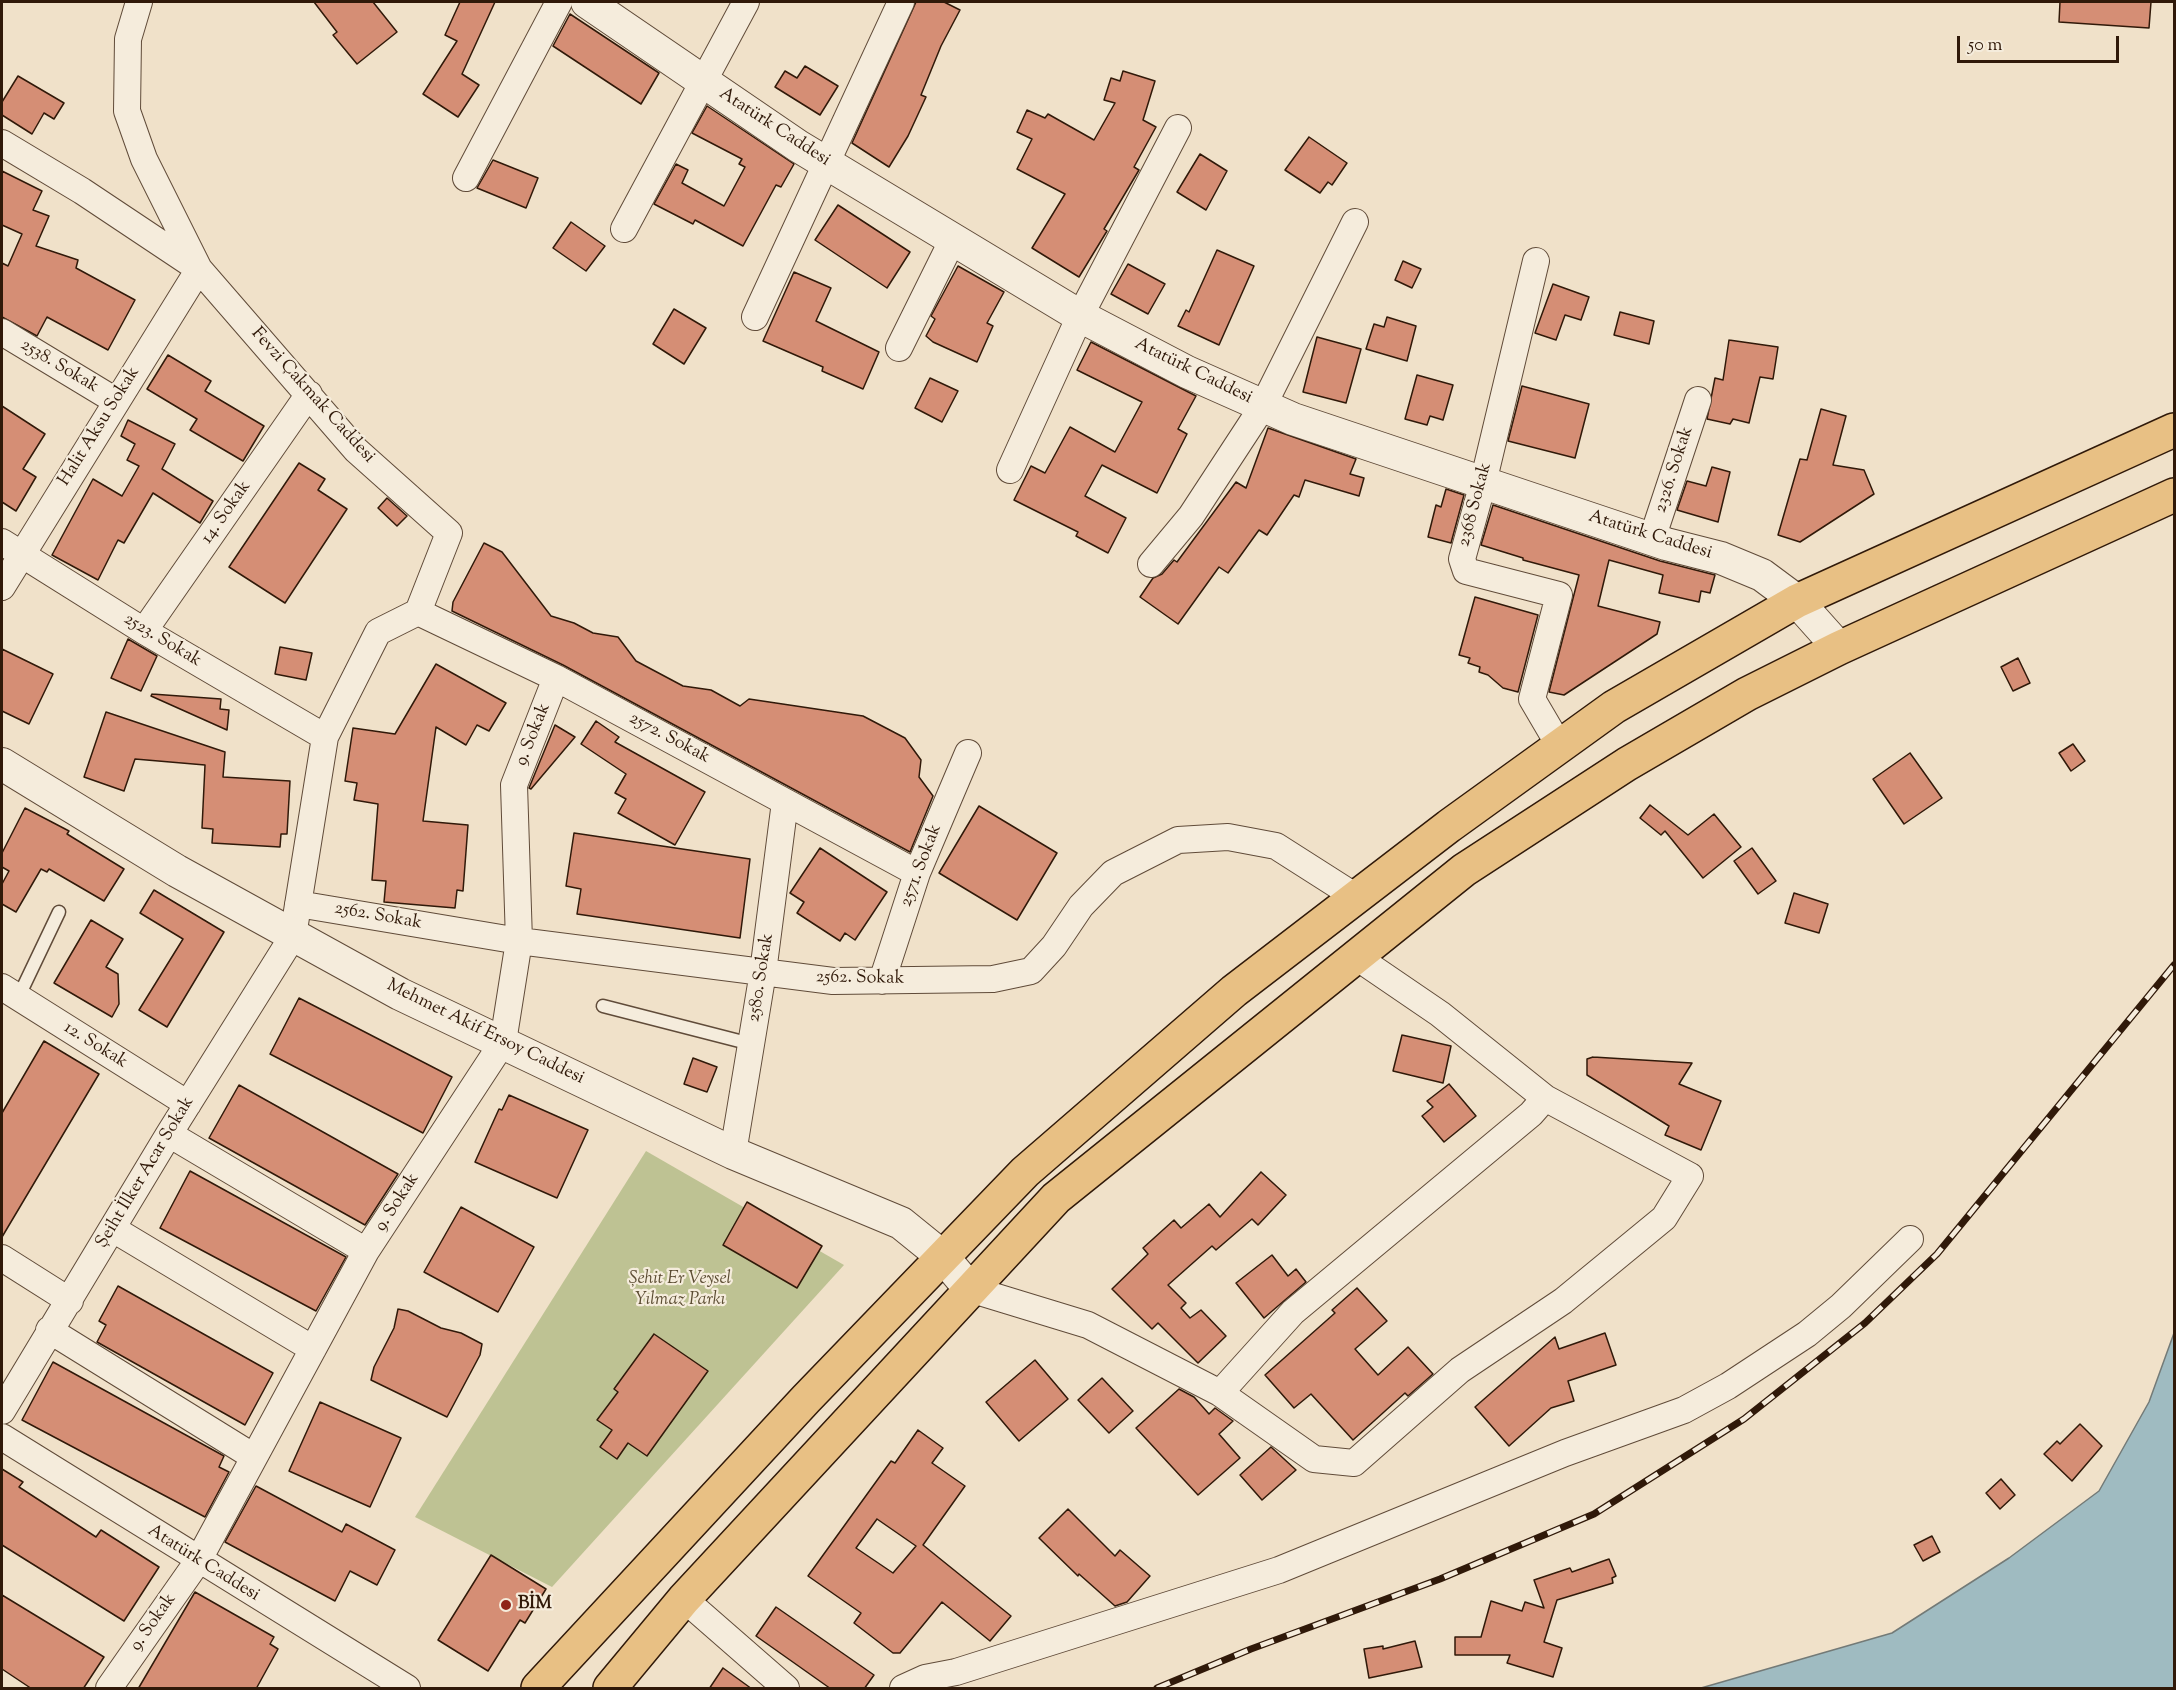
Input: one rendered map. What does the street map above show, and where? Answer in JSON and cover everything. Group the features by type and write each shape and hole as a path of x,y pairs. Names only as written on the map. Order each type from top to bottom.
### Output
{"highway":[{"path":"538,1689 806,1399 1025,1172 1234,992 1356,897 1559,745 1614,707 1797,601 2175,430"},
{"path":"609,1689 684,1599 970,1288 1056,1198 1464,870 1627,764 1747,694 1839,648 2175,495"}],"street":[{"name":"Fevzi Çakmak Caddesi","path":"139,2 128,39 127,111 144,159 199,268 356,450 449,533 418,612"},
{"path":"466,178 559,2"},
{"name":"Atatürk Caddesi","path":"587,2 825,162 1080,316 1187,372 1293,419 1652,539 1721,558 1762,575 1797,601 1839,648"},
{"path":"624,229 746,2"},
{"path":"755,317 901,2"},
{"path":"1010,470 1080,316 1178,128"},
{"name":"Fevzi Çakmak Caddesi","path":"2,143 199,268"},
{"path":"1150,564 1191,516 1263,406 1356,222"},
{"path":"899,348 953,239"},
{"name":"2368 Sokak","path":"1536,261 1484,483 1462,559 1466,571 1559,596 1532,699 1559,745"},
{"name":"Halit Aksu Sokak","path":"2,587 11,548 116,401 199,268"},
{"name":"2538. Sokak","path":"2,332 116,401"},
{"name":"14. Sokak","path":"144,631 309,394"},
{"name":"2326. Sokak","path":"1652,539 1698,400"},
{"name":"2523. Sokak","path":"11,548 144,631 325,737"},
{"path":"293,936 325,737 378,632 418,612"},
{"name":"2572. Sokak","path":"418,612 556,678 916,873"},
{"name":"9. Sokak","path":"109,1689 198,1561 366,1251 503,1042 519,941 514,785 556,678"},
{"name":"2571. Sokak","path":"882,981 916,873 968,753"},
{"name":"Mehmet Akif Ersoy Caddesi","path":"2,764 177,872 400,994 733,1153 901,1223 943,1257 970,1288"},
{"name":"2580. Sokak","path":"733,1153 763,972 785,802"},
{"name":"2562. Sokak","path":"298,904 519,941 834,981 882,981 993,979 1031,971 1054,946 1081,906 1113,873 1178,840 1228,837 1276,846 1356,897"},
{"name":"Şeiht İlker Acar Sokak","path":"2,1411 169,1134 293,936"},
{"path":"970,1288 1088,1325 1220,1393 1314,1459 1354,1462 1460,1370 1563,1301 1664,1218 1690,1176 1545,1098 1440,1014 1355,956"},
{"name":"12. Sokak","path":"10,992 188,1104"},
{"path":"1220,1393 1293,1312 1531,1114 1545,1098"},
{"path":"169,1134 366,1251"},
{"path":"112,1228 313,1349"},
{"path":"903,1689 925,1678 956,1672 1279,1570 1565,1453 1684,1410 1728,1386 1807,1334 1841,1306 1910,1239"},
{"path":"2,1258 70,1301"},
{"path":"49,1330 254,1457"},
{"name":"Atatürk Caddesi","path":"2,1437 407,1689"},
{"path":"684,1599 786,1689"}],"lane":[{"path":"10,992 59,912"},
{"path":"603,1006 751,1044"}],"green space":[{"name":"Şehit Er Veysel Yılmaz Parkı","path":"646,1151 844,1265 552,1587 415,1517"}],"water":[{"path":"2174,1333 2174,1688 1701,1688 1892,1633 2009,1558 2099,1491 2149,1402"}],"building":[{"path":"314,2 373,2 397,32 357,64 333,35 337,32"},
{"path":"460,2 495,2 462,74 479,85 458,117 423,94 457,41 445,35"},
{"path":"916,2 944,2 960,10 941,46 921,95 926,97 908,136 889,167 852,143"},
{"path":"2060,2 2151,2 2149,28 2059,22"},
{"path":"570,14 659,73 641,104 553,46"},
{"path":"805,66 838,86 820,115 775,87 785,71 797,78"},
{"path":"1123,71 1155,81 1143,120 1156,127 1134,167 1139,170 1104,229 1107,231 1079,277 1032,248 1065,194 1017,169 1032,139 1017,132 1027,110 1045,118 1048,114 1094,140 1115,103 1104,100 1111,78 1120,81"},
{"path":"18,76 64,103 54,119 44,113 32,134 2,115 2,102"},
{"path":"707,106 794,164 781,187 776,185 743,246 695,220 693,224 654,204 676,164 688,170 682,183 724,206 745,167 739,164 742,159 692,133"},
{"path":"1309,137 1347,163 1332,185 1328,182 1320,193 1285,170"},
{"path":"1200,154 1227,171 1206,210 1177,192"},
{"path":"493,160 538,178 526,208 477,188"},
{"path":"2,171 42,191 33,210 49,216 36,246 78,260 76,268 135,300 108,350 47,317 37,336 2,317 2,263 8,266 22,234 2,225"},
{"path":"838,205 910,252 887,288 815,240"},
{"path":"571,222 605,246 586,271 553,248"},
{"path":"1217,250 1254,266 1219,345 1178,326 1186,310 1189,312"},
{"path":"1403,261 1421,269 1412,288 1395,280"},
{"path":"1128,264 1165,284 1148,314 1111,294"},
{"path":"958,266 1004,292 987,323 993,326 977,362 933,342 926,336 935,319 931,316"},
{"path":"794,272 831,288 816,321 879,352 863,389 822,371 823,367 763,341"},
{"path":"1553,284 1589,297 1581,320 1565,315 1556,340 1535,333"},
{"path":"674,309 706,328 684,364 653,344"},
{"path":"1620,312 1654,321 1649,344 1614,335"},
{"path":"1387,317 1416,326 1407,361 1366,349 1374,324 1384,327"},
{"path":"1317,337 1361,349 1346,403 1303,392"},
{"path":"1729,340 1778,347 1773,379 1760,377 1749,423 1733,419 1730,424 1707,419 1715,378 1723,380"},
{"path":"1091,342 1196,396 1178,429 1187,434 1157,493 1102,465 1085,496 1126,518 1108,553 1076,536 1078,532 1014,500 1031,466 1045,473 1070,427 1115,452 1142,402 1077,370"},
{"path":"168,355 211,381 205,391 264,426 243,461 190,430 197,419 147,389"},
{"path":"1417,375 1453,385 1443,420 1430,416 1427,425 1405,419"},
{"path":"930,378 958,391 942,422 915,408"},
{"path":"1522,386 1589,404 1575,458 1508,441"},
{"path":"2,406 45,434 23,469 36,477 16,511 2,502"},
{"path":"1821,409 1846,416 1833,465 1864,470 1874,494 1800,542 1778,535 1800,459 1807,460"},
{"path":"128,420 175,444 162,469 213,501 200,523 153,493 124,543 118,540 98,580 52,555 93,479 122,496 139,466 127,460 135,444 121,436"},
{"path":"1268,428 1356,459 1350,474 1364,478 1359,496 1305,480 1299,497 1294,495 1267,535 1259,530 1228,573 1219,567 1178,624 1140,597 1153,578 1162,574 1174,560 1177,562 1236,482 1246,488"},
{"path":"299,463 325,479 318,490 347,509 285,603 229,567"},
{"path":"1712,467 1730,472 1718,522 1677,510 1687,481 1706,486"},
{"path":"1446,489 1464,495 1451,543 1428,537 1436,505 1441,507"},
{"path":"387,498 407,516 397,526 378,508"},
{"path":"1493,505 1660,561 1715,575 1710,593 1701,591 1699,602 1659,593 1663,575 1609,560 1598,606 1660,622 1657,634 1564,695 1549,692 1579,575 1523,560 1523,558 1481,545"},
{"path":"484,543 502,552 551,616 574,623 593,633 618,637 636,661 683,686 711,690 740,706 749,699 863,716 905,738 921,760 919,777 933,796 910,852 563,665 452,611 453,602"},
{"path":"1475,597 1538,615 1518,692 1503,688 1488,675 1479,672 1480,667 1468,663 1470,658 1459,655"},
{"path":"128,639 157,656 141,691 111,678"},
{"path":"280,647 312,653 306,680 275,674"},
{"path":"2,649 53,674 29,724 2,711"},
{"path":"2018,658 2030,683 2013,691 2001,667"},
{"path":"436,664 506,703 489,731 477,725 466,745 436,727 423,821 468,825 463,891 457,890 455,908 384,902 386,881 372,880 378,804 354,800 357,783 345,781 353,728 395,734"},
{"path":"152,694 221,699 220,709 229,710 227,730 151,696"},
{"path":"106,712 225,752 223,777 290,781 287,834 281,834 280,847 212,843 213,829 202,828 205,765 135,759 124,791 84,777"},
{"path":"596,721 619,737 615,742 705,792 675,845 618,813 626,799 615,793 626,774 581,744"},
{"path":"555,725 575,737 531,789 529,788"},
{"path":"2073,744 2085,761 2071,771 2059,753"},
{"path":"1910,753 1942,798 1904,824 1873,779"},
{"path":"1650,805 1688,835 1714,814 1741,847 1703,878 1665,831 1661,835 1640,818"},
{"path":"979,806 1057,853 1017,920 939,873"},
{"path":"25,808 69,831 67,834 124,869 104,901 49,869 47,872 41,869 16,912 2,904 2,884 9,871 2,867 2,853"},
{"path":"574,833 750,859 740,938 577,914 581,889 566,886"},
{"path":"820,848 887,892 855,940 845,933 840,941 797,913 804,902 790,893"},
{"path":"1752,848 1776,881 1758,894 1734,861"},
{"path":"154,890 224,932 167,1027 139,1010 183,939 140,913"},
{"path":"1794,893 1828,904 1819,933 1785,923"},
{"path":"91,920 123,939 106,967 118,974 119,1004 112,1017 54,983"},
{"path":"299,998 452,1077 423,1133 270,1054"},
{"path":"1402,1035 1451,1046 1443,1083 1393,1071"},
{"path":"44,1041 99,1074 2,1237 2,1113"},
{"path":"1593,1057 1692,1063 1679,1084 1721,1101 1701,1150 1665,1135 1669,1126 1587,1075 1587,1059"},
{"path":"693,1058 717,1067 707,1092 684,1084"},
{"path":"1449,1084 1476,1116 1444,1142 1422,1116 1433,1107 1427,1101"},
{"path":"239,1085 398,1174 365,1225 209,1138"},
{"path":"509,1095 588,1130 557,1198 475,1162 499,1109 502,1110"},
{"path":"190,1171 346,1257 316,1311 160,1228"},
{"path":"1261,1172 1286,1195 1258,1225 1252,1219 1216,1250 1212,1246 1168,1285 1186,1303 1181,1308 1190,1318 1201,1310 1226,1336 1198,1363 1158,1323 1152,1329 1112,1289 1148,1254 1143,1248 1174,1220 1181,1228 1209,1204 1220,1217"},
{"path":"747,1202 822,1246 797,1288 723,1245"},
{"path":"461,1207 534,1247 498,1312 424,1272"},
{"path":"1272,1255 1288,1276 1296,1269 1306,1282 1264,1318 1236,1283"},
{"path":"118,1286 273,1373 245,1425 97,1342 106,1325 99,1321"},
{"path":"1357,1288 1387,1321 1355,1349 1378,1375 1408,1347 1433,1374 1408,1396 1405,1393 1353,1440 1311,1394 1294,1408 1265,1375 1335,1313 1332,1310"},
{"path":"398,1309 408,1311 441,1328 461,1333 482,1344 480,1355 447,1417 371,1380 374,1367 394,1328"},
{"path":"1605,1333 1616,1365 1568,1381 1574,1401 1551,1408 1509,1446 1475,1407 1555,1337 1559,1349"},
{"path":"654,1334 708,1371 647,1456 628,1443 617,1459 600,1447 612,1430 597,1420 618,1392 614,1389"},
{"path":"1035,1360 1068,1399 1019,1441 986,1402"},
{"path":"53,1362 224,1456 219,1467 229,1472 205,1517 22,1420"},
{"path":"1102,1378 1133,1411 1109,1433 1078,1400"},
{"path":"1179,1389 1194,1397 1209,1414 1215,1408 1233,1421 1219,1434 1240,1458 1198,1495 1136,1428"},
{"path":"320,1402 401,1438 370,1507 289,1471"},
{"path":"2080,1424 2102,1446 2072,1481 2044,1454 2057,1441 2060,1444"},
{"path":"918,1430 943,1448 932,1463 965,1486 923,1545 1011,1616 990,1641 942,1602 900,1653 893,1653 854,1623 861,1613 808,1576 891,1461 895,1463","holes":["877,1519 916,1546 893,1573 856,1548"]},
{"path":"1271,1447 1296,1470 1262,1500 1240,1475"},
{"path":"2,1469 23,1482 19,1487 96,1537 101,1530 159,1567 124,1621 2,1545"},
{"path":"2001,1479 2015,1495 2000,1509 1986,1493"},
{"path":"256,1486 342,1532 346,1524 395,1550 377,1585 350,1571 335,1601 225,1542"},
{"path":"1068,1509 1115,1556 1120,1550 1150,1576 1127,1602 1115,1606 1079,1574 1078,1576 1039,1538"},
{"path":"1932,1536 1940,1552 1923,1561 1914,1545"},
{"path":"491,1555 546,1589 525,1623 520,1620 488,1671 438,1640"},
{"path":"1609,1559 1616,1576 1612,1578 1613,1583 1557,1600 1544,1642 1562,1648 1553,1677 1507,1663 1510,1655 1455,1655 1455,1637 1481,1637 1491,1601 1522,1611 1525,1602 1544,1608 1534,1580 1570,1568 1572,1572"},
{"path":"195,1592 274,1637 270,1644 278,1649 256,1689 138,1689"},
{"path":"2,1595 104,1657 83,1689 32,1689 2,1669"},
{"path":"776,1607 874,1675 864,1689 831,1689 756,1636"},
{"path":"1415,1641 1422,1667 1369,1678 1364,1649 1383,1646 1383,1649"},
{"path":"723,1668 752,1689 709,1689"}],"railway":[{"path":"1157,1688 1251,1649 1440,1579 1594,1514 1744,1419 1865,1323 1937,1254 2174,965"}],"place":[{"name":"BİM","path":"506,1605"}]}
